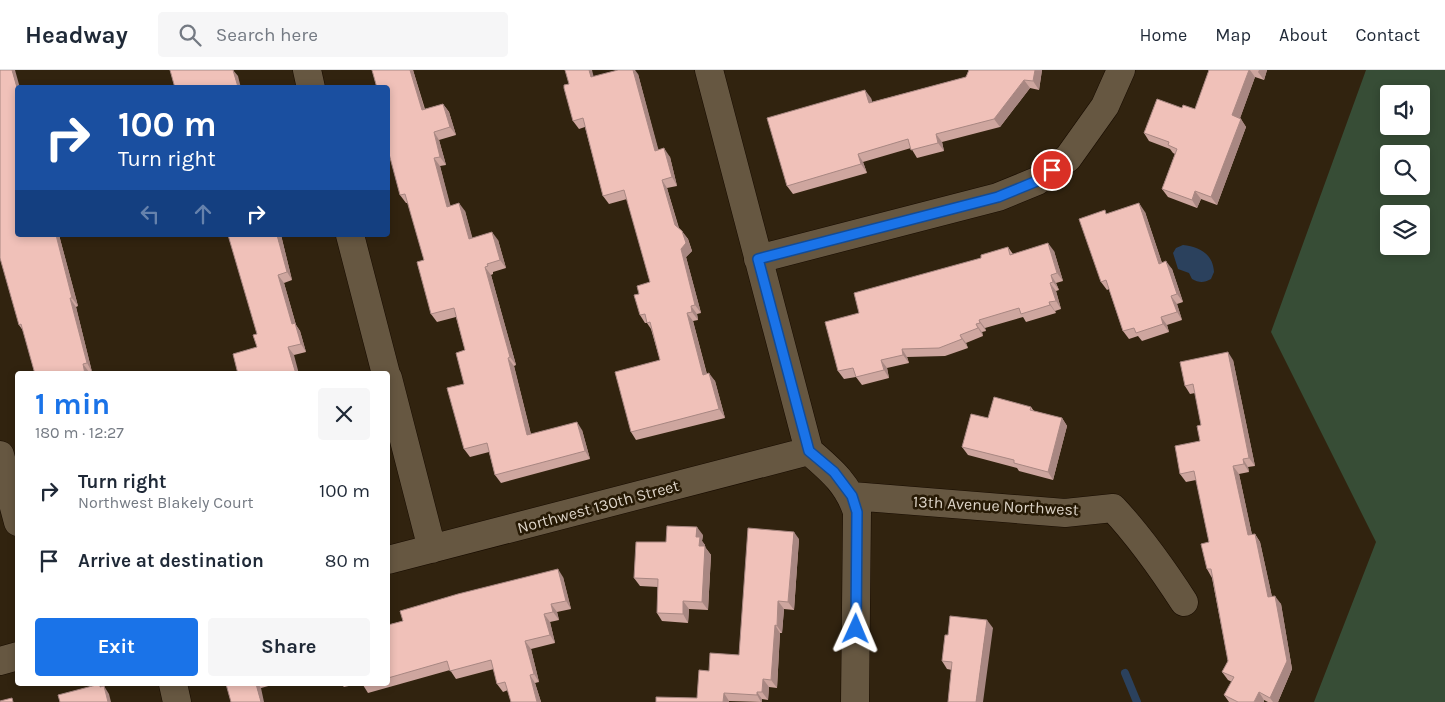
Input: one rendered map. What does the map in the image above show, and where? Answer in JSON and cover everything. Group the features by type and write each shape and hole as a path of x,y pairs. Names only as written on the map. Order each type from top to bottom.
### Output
{"street":[{"path":"307,70 311,85"},
{"path":"709,70 809,451 834,472 852,496 857,512 855,702"},
{"path":"758,259 998,197 1037,181 1068,158 1105,106 1121,70"},
{"path":"351,237 385,371"},
{"path":"390,386 432,549"},
{"name":"Northwest 130th Street","path":"390,560 809,451"},
{"path":"0,455 15,511"},
{"name":"13th Avenue Northwest","path":"852,496 1065,513 1113,508 1136,532 1184,602"},
{"path":"0,661 15,657"},
{"path":"173,686 177,702"}],"green space":[{"path":"1366,70 1445,70 1445,702 1314,702 1376,542 1271,332"}],"water":[{"path":"1183,245 1200,250 1208,256 1214,272 1211,279 1204,282 1197,281 1192,279 1189,273 1178,269 1173,253 1176,248"}],"building":[{"path":"0,70 12,70 16,85 15,237 57,237 87,363 83,364 84,371 34,371 0,258"},
{"path":"170,70 233,70 237,85 174,85"},
{"path":"372,70 410,70 422,110 443,104 450,127 434,132 440,157 434,158 447,207 459,203 469,239 492,232 500,260 487,264 488,266 485,267 510,357 508,358 527,435 577,422 585,451 495,475 487,443 464,449 447,388 464,384 456,353 465,350 454,308 431,314 417,262 424,260 405,194 400,195 390,158 390,85 376,85"},
{"path":"565,70 589,70 591,77 618,70 633,70 655,151 664,148 672,177 662,180 675,225 682,231 686,243 681,249 695,305 691,306 692,312 687,313 703,375 709,373 719,409 631,432 615,372 660,360 650,322 647,323 645,314 640,315 634,295 639,294 637,286 650,282 624,190 603,196 583,118 573,121 564,88 564,85 569,84"},
{"path":"969,70 1035,70 1033,81 1024,80 994,119 936,134 938,143 911,150 908,139 858,154 861,164 787,186 767,118 865,90 869,103 966,77"},
{"path":"1209,70 1249,70 1232,115 1241,119 1211,197 1195,191 1192,200 1162,189 1177,149 1168,145 1169,142 1144,133 1157,99 1182,108 1183,105 1195,109"},
{"path":"1139,203 1159,264 1166,261 1177,294 1171,296 1177,312 1161,317 1163,324 1136,333 1134,328 1123,331 1106,280 1101,282 1079,219 1105,210 1106,214"},
{"path":"229,237 278,237 287,272 278,275 292,324 295,323 301,344 288,347 295,371 237,371 233,354 257,347 253,335 257,334"},
{"path":"1048,243 1057,273 1051,275 1053,282 1050,283 1056,301 1049,302 1050,305 1021,314 1019,308 979,320 980,323 976,324 978,328 960,335 962,339 939,348 902,349 903,355 881,360 884,370 856,377 853,368 838,371 825,322 859,313 854,293 981,258 981,255 1008,247 1010,255"},
{"path":"1228,352 1249,458 1243,459 1244,464 1233,466 1248,535 1255,534 1268,597 1275,596 1287,661 1270,698 1259,692 1254,702 1238,702 1224,695 1234,677 1222,672 1228,661 1211,569 1207,569 1201,544 1209,542 1194,471 1180,474 1175,446 1200,441 1197,426 1201,425 1193,384 1185,386 1180,362"},
{"path":"994,397 1031,407 1030,410 1062,418 1048,472 1014,463 1014,460 962,447 971,414 988,418"},
{"path":"667,526 697,527 696,537 700,537 699,546 705,546 702,602 683,601 683,614 657,613 658,579 634,578 636,542 666,542"},
{"path":"748,528 794,532 788,602 778,601 771,680 763,679 762,692 757,692 757,695 724,693 723,702 656,702 656,697 697,698 699,670 709,671 710,653 739,655"},
{"path":"558,569 566,601 551,604 553,612 544,614 550,635 525,641 534,674 530,675 537,702 511,702 505,682 497,684 491,660 450,671 447,661 390,677 390,624 403,621 400,611 458,594"},
{"path":"950,616 987,620 976,702 948,702 952,662 942,661 945,635 948,635"},
{"path":"92,686 104,686 108,702 60,702 58,695"},
{"path":"227,686 257,686 261,702 231,702"},
{"path":"12,698 13,702 0,702 0,701"}],"waterway":[{"path":"1125,673 1137,702"}],"route":[{"path":"856,629 857,512 852,496 834,472 809,451 758,259 998,197 1037,181 1052,170"}]}
